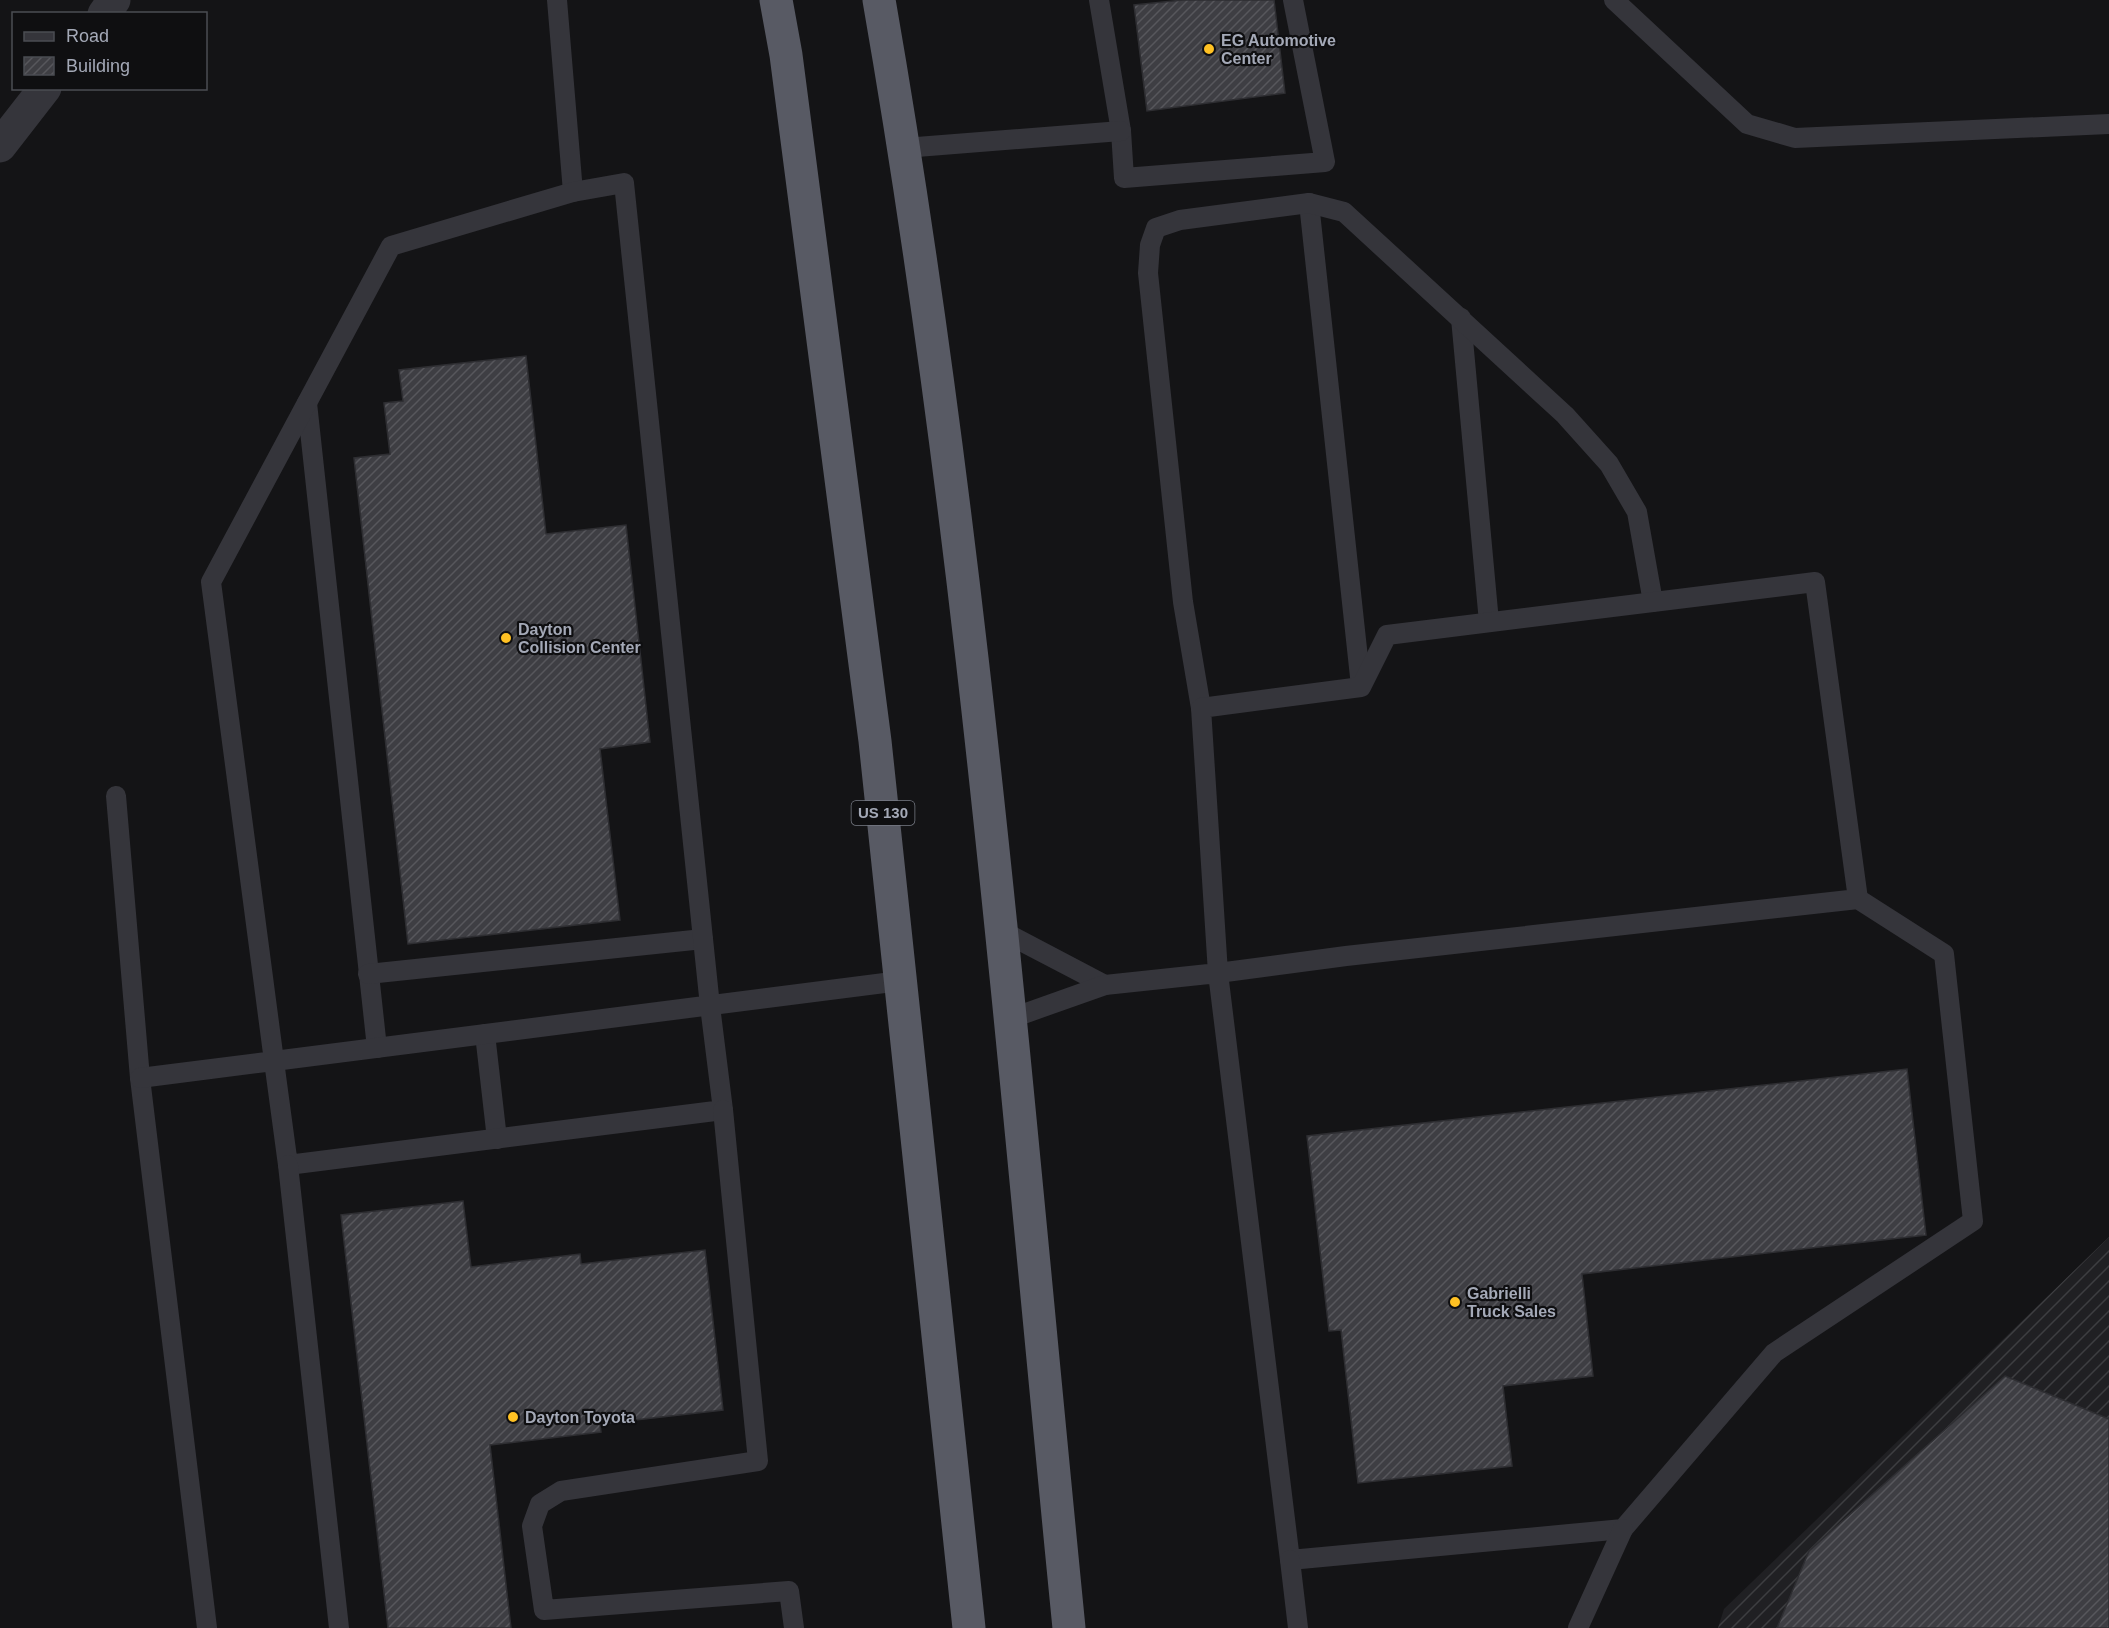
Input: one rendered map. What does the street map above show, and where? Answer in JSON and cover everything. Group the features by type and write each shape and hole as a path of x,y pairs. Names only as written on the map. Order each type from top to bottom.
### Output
{"highway":[{"name":"US 130","path":"776,0 788,67 870,706 969,1628"},
{"path":"879,0 904,148 974,661 1069,1628"}],"street":[{"path":"0,146 43,90"}],"lane":[{"path":"557,0 573,192"},
{"path":"1100,0 1121,131 1124,178 1325,162 1293,0"},
{"path":"1614,0 1747,124 1795,138 2109,124"},
{"path":"904,148 1121,131"},
{"path":"339,1628 288,1165 211,582 391,246 573,192 624,183 758,1461 561,1491 540,1504 532,1526 545,1619 789,1591 794,1628"},
{"path":"1309,203 1361,687"},
{"path":"1298,1628 1218,973 1201,708 1184,602 1148,273 1150,245 1156,228 1180,220 1309,203 1344,212 1565,415 1609,464 1637,512 1653,602"},
{"path":"1461,318 1489,622"},
{"path":"307,403 377,1048"},
{"path":"1361,687 1387,635 1815,582 1858,899"},
{"path":"1201,708 1361,687"},
{"path":"116,796 140,1078 207,1628"},
{"path":"1009,1019 1104,985 1858,899 1944,954 1973,1221 1774,1353 1623,1529 1578,1628"},
{"path":"1000,930 1104,985"},
{"path":"369,974 703,939"},
{"path":"140,1078 900,981"},
{"path":"485,1034 497,1138"},
{"path":"288,1165 723,1110"},
{"path":"1290,1560 1623,1529"}],"shaded area":[{"path":"2109,1237 2109,1628 1718,1628 1724,1609"}],"building":[{"name":"EG Automotive Center","path":"1183,0 1274,0 1285,93 1147,111 1134,5"},
{"name":"Dayton Collision Center","path":"526,356 546,534 626,525 650,742 600,749 620,920 408,944 354,458 390,454 384,403 403,401 399,370"},
{"name":"Gabrielli Truck Sales","path":"1907,1069 1926,1235 1582,1274 1593,1376 1503,1386 1512,1466 1358,1483 1341,1330 1329,1331 1307,1136"},
{"name":"Dayton Toyota","path":"463,1201 471,1267 580,1254 581,1264 705,1250 723,1410 600,1424 601,1432 490,1445 511,1628 388,1628 341,1215"},
{"path":"2005,1376 2109,1419 2109,1628 1777,1628 1809,1551"}],"place":[{"name":"EG Automotive Center","path":"1209,49"},
{"name":"Dayton Collision Center","path":"506,638"},
{"name":"Gabrielli Truck Sales","path":"1455,1302"},
{"name":"Dayton Toyota","path":"513,1417"}]}
